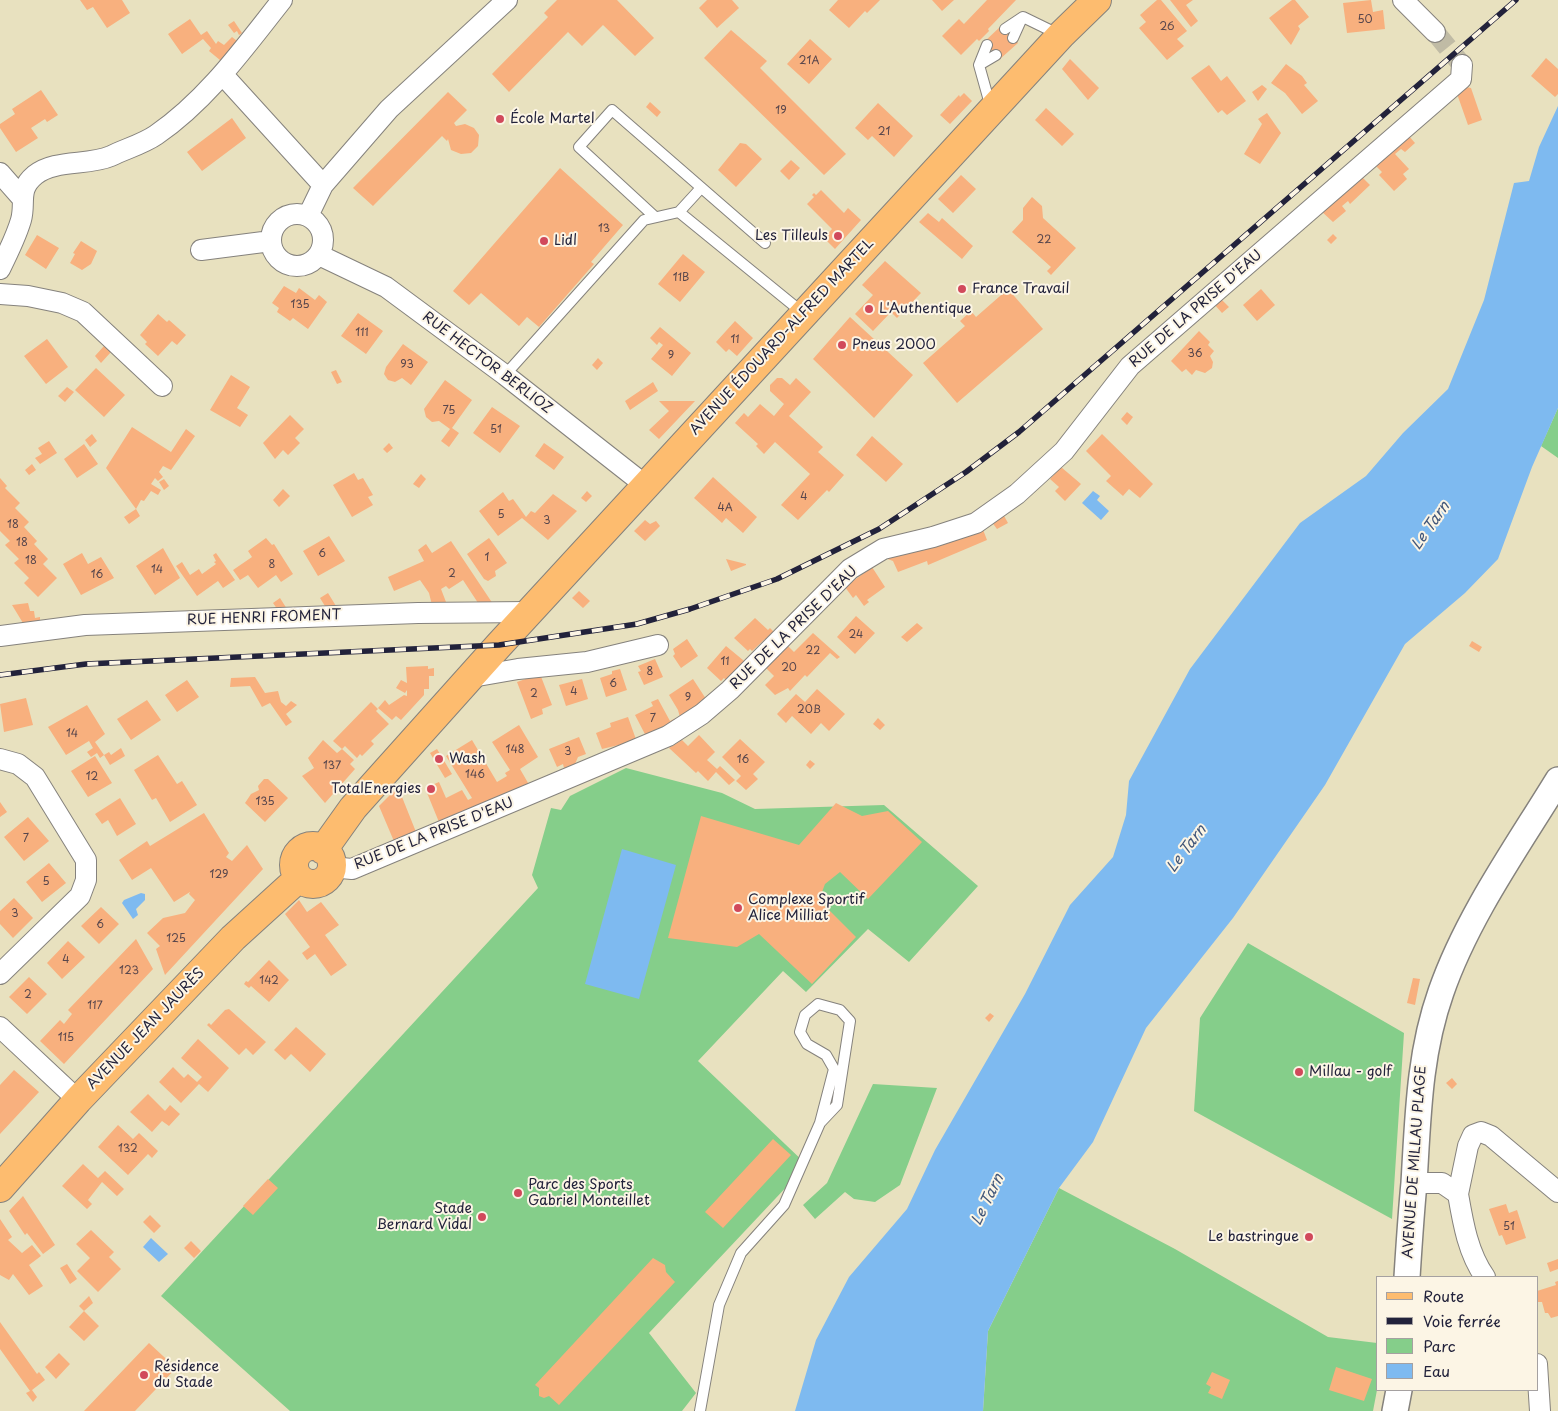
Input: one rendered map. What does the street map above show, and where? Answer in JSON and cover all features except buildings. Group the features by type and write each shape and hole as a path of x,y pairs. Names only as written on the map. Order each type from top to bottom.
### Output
{"main road":[{"name":"AVENUE ÉDOUARD-ALFRED MARTEL","path":"472,678 645,485 1061,35 1097,0"},
{"path":"327,858 353,808 472,678"},
{"name":"AVENUE JEAN JAURÈS","path":"0,1188 78,1100 233,938 299,878 294,863 301,850 308,847 327,858"}],"street":[{"path":"0,269 10,250 22,218 21,197 25,187 34,176 45,169 103,159 155,135 223,75 282,0"},
{"path":"308,216 323,185 389,109 507,0"},
{"path":"1403,0 1435,32"},
{"name":"RUE DE LA PRISE D'EAU","path":"327,858 352,869 668,736 702,714 730,690 850,569 883,549 933,537 976,523 1017,494 1064,451 1130,366 1461,79 1462,65"},
{"path":"223,75 323,185"},
{"path":"0,173 21,197"},
{"path":"299,214 308,216 320,226 323,233 324,241 319,256 306,265 290,266 276,256 271,241 272,233 282,218 299,214"},
{"path":"201,250 271,241"},
{"name":"RUE HECTOR BERLIOZ","path":"319,256 386,287 505,375 645,485"},
{"path":"0,294 28,296 62,302 83,312 162,386"},
{"name":"RUE HENRI FROMENT","path":"0,636 85,625 418,613 530,612"},
{"path":"472,678 518,669 587,662 658,645"},
{"path":"0,760 18,764 35,777 86,860 86,880 80,896 0,974"},
{"name":"AVENUE DE MILLAU PLAGE","path":"1407,1276 1417,1115 1423,1059 1441,991 1468,931 1558,780"},
{"path":"0,1027 78,1100"},
{"path":"1484,1276 1478,1267 1464,1231 1458,1194 1468,1146 1473,1135 1481,1132 1491,1136 1558,1192"},
{"path":"1414,1183 1442,1182 1458,1194"},
{"path":"1538,1380 1540,1411"},
{"path":"1395,1411 1399,1391"}],"lane":[{"path":"1023,17 1061,35"},
{"path":"1005,29 1023,17"},
{"path":"1013,38 1023,17"},
{"path":"987,45 979,65 992,110"},
{"path":"979,65 996,55"},
{"path":"655,217 579,147 612,110 765,242"},
{"path":"505,375 644,220 679,212 701,188"},
{"path":"679,212 804,314"},
{"path":"700,1411 719,1305 726,1288 741,1253 784,1205 820,1123 834,1069 826,1055 807,1044 800,1032 805,1015 818,1004 840,1010 850,1020 837,1105 820,1123"}],"green space":[{"path":"1558,408 1558,458 1541,446"},
{"name":"Parc des Sports Gabriel Monteillet","path":"626,768 722,793 755,809 884,805 978,886 909,962 868,929 806,992 783,971 698,1061 807,1165 649,1333 696,1393 682,1411 290,1411 161,1296 538,888 532,875 551,808 561,810 570,796"},
{"name":"Millau - golf","path":"1248,943 1404,1033 1392,1219 1194,1111 1200,1018"},
{"path":"873,1084 937,1088 900,1185 875,1202 854,1199 845,1192 815,1219 803,1205 827,1183"},
{"path":"1059,1188 1175,1249 1328,1337 1376,1343 1377,1391 1373,1411 983,1411 988,1331"}],"water":[{"name":"Le Tarn","path":"1558,106 1558,408 1532,467 1498,559 1465,593 1405,644 1325,785 1233,918 1146,1028 1093,1142 1059,1188 988,1331 983,1411 795,1411 816,1340 849,1277 907,1209 935,1150 1025,994 1070,905 1113,857 1126,815 1129,781 1190,669 1300,523 1366,476 1403,433 1448,389 1484,300 1514,183 1529,181 1539,147"},
{"path":"1093,491 1100,496 1097,500 1109,511 1101,520 1082,503"},
{"path":"622,849 676,865 639,999 585,984"},
{"path":"141,893 145,894 145,900 136,909 138,915 133,919 122,903 124,900"},
{"path":"151,1238 168,1254 159,1262 143,1247"}],"tunnel":[{"path":"1435,32 1462,65"}],"railway":[{"path":"0,675 86,664 499,645 637,624 690,609 777,579 879,529 966,472 1019,432 1516,0"}],"place":[{"name":"École Martel","path":"500,119"},
{"name":"Les Tilleuls","path":"838,236"},
{"name":"Lidl","path":"544,241"},
{"name":"France Travail","path":"962,289"},
{"name":"L'Authentique","path":"869,309"},
{"name":"Pneus 2000","path":"842,345"},
{"name":"Wash","path":"439,759"},
{"name":"TotalEnergies","path":"431,789"},
{"name":"Complexe Sportif Alice Milliat","path":"738,908"},
{"name":"Millau - golf","path":"1299,1072"},
{"name":"Parc des Sports Gabriel Monteillet","path":"518,1193"},
{"name":"Stade Bernard Vidal","path":"482,1217"},
{"name":"Le bastringue","path":"1309,1237"},
{"name":"Résidence du Stade","path":"144,1375"}]}
